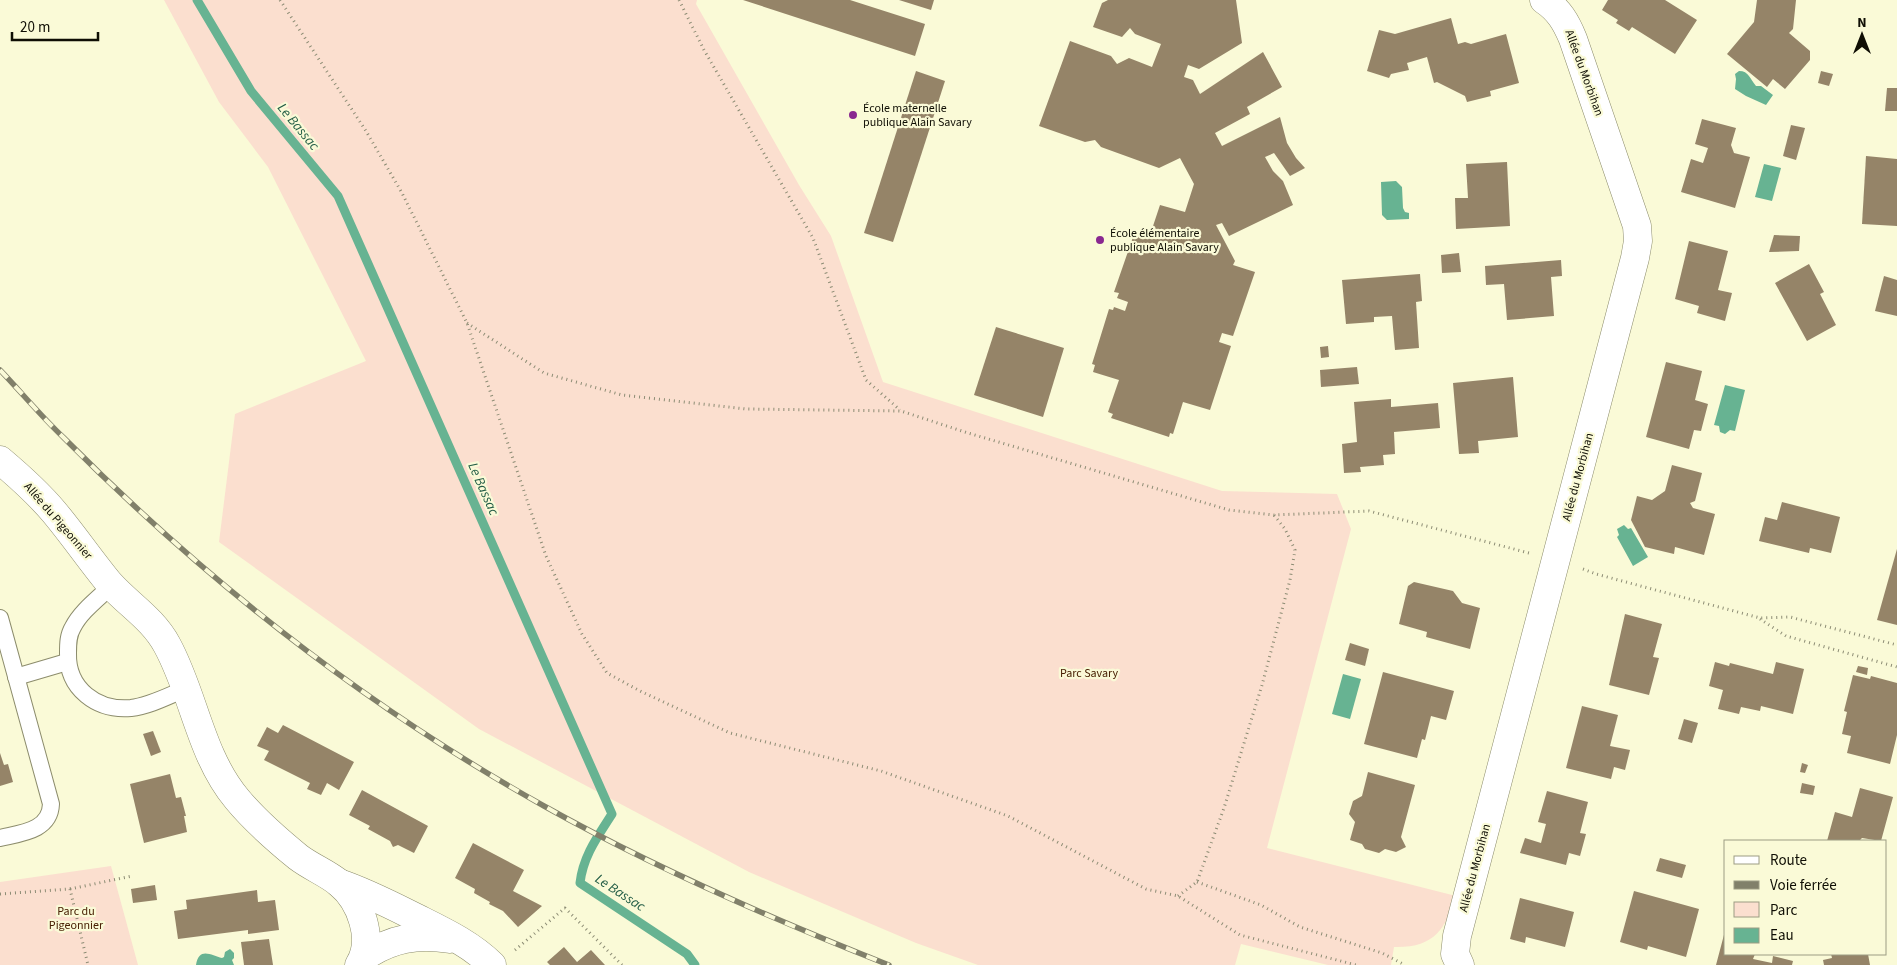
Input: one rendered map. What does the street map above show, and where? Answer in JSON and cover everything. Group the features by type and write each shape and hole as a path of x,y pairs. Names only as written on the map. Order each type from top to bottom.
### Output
{"street":[{"name":"Allée du Morbihan","path":"1460,965 1455,957 1454,944 1635,258 1638,233 1571,33 1558,12 1544,0"},
{"name":"Allée du Pigeonnier","path":"0,460 49,507 112,586 151,622 160,634 173,658 215,763 237,799 299,858 339,883 353,900 364,923 366,946 362,961"},
{"path":"339,883 361,890 472,948 502,959"},
{"path":"362,961 389,943 409,938 439,937 459,940"}],"lane":[{"path":"112,586 83,614 73,626 69,637 68,662 77,686 94,702 108,707 132,708 185,689"},
{"path":"0,618 51,807 47,818 38,827 0,838"},
{"path":"16,677 68,662"}],"path":[{"path":"280,0 366,131 402,193 467,323 546,556 582,634 607,673 640,691 730,733 881,771 1008,816 1146,889 1178,896 1240,935 1356,965"},
{"path":"679,0 704,50 813,238 866,380 901,411"},
{"path":"467,323 544,373 622,395 746,409 901,411 968,433 1230,510 1274,515 1369,511 1531,554 1557,558 1596,574 1760,618 1790,617 1897,646"},
{"path":"1178,896 1197,882 1224,808 1262,685 1290,580 1295,550 1285,528 1274,515"},
{"path":"1760,618 1786,636 1897,667"},
{"path":"0,894 70,889 132,876"},
{"path":"1197,882 1261,905 1300,927 1382,953 1404,965"},
{"path":"70,889 88,965"},
{"path":"502,959 565,908 622,965"}],"green space":[{"name":"Parc Savary","path":"164,0 697,0 696,4 799,185 831,236 883,382 1222,491 1337,494 1351,529 1267,848 1456,896 1442,927 1436,935 1419,944 1394,947 1391,965 1328,965 1241,944 1235,965 978,965 916,943 749,872 479,729 219,542 235,414 366,361 268,167 219,102"},
{"name":"Parc du Pigeonnier","path":"111,866 138,965 0,965 0,882"}],"water":[{"path":"1739,71 1747,74 1756,86 1761,86 1773,95 1766,105 1735,89 1735,74"},
{"path":"1764,164 1781,168 1772,201 1755,197"},
{"path":"1396,181 1402,187 1403,208 1405,212 1409,213 1409,219 1387,220 1382,215 1381,182"},
{"path":"1725,385 1745,390 1735,431 1730,430 1725,434 1720,432 1719,426 1714,425"},
{"path":"1624,525 1628,529 1631,528 1648,557 1633,566 1617,537 1619,535 1617,529"},
{"path":"1343,674 1361,679 1350,719 1332,714"},
{"path":"230,949 234,953 232,960 234,965 196,965 198,959 203,954 222,958 225,952"}],"building":[{"path":"743,0 850,0 925,24 915,56"},
{"path":"899,0 934,0 931,10"},
{"path":"1108,0 1236,0 1242,43 1199,69 1188,65 1184,77 1193,80 1200,94 1263,52 1282,87 1247,107 1250,114 1215,133 1222,146 1280,117 1287,143 1305,168 1290,176 1274,153 1265,157 1273,171 1283,181 1293,205 1229,236 1222,223 1216,225 1235,261 1233,265 1255,272 1233,336 1222,333 1219,342 1231,346 1210,410 1183,402 1173,434 1170,433 1169,437 1111,418 1113,414 1108,412 1119,380 1093,372 1095,365 1092,364 1109,309 1113,310 1114,307 1125,311 1128,302 1117,298 1119,293 1114,292 1133,237 1137,238 1138,234 1149,238 1160,205 1185,212 1194,184 1180,158 1159,168 1101,147 1095,140 1085,142 1039,126 1070,41 1111,56 1117,64 1129,58 1152,67 1161,44 1135,34 1130,28 1122,37 1093,27 1102,3"},
{"path":"1608,0 1665,0 1697,20 1675,54 1632,27 1629,31 1616,23 1618,20 1602,10"},
{"path":"1757,0 1796,0 1793,29 1789,33 1810,51 1810,60 1785,89 1773,79 1767,87 1727,54 1754,22"},
{"path":"1451,18 1458,44 1465,42 1471,44 1506,34 1519,83 1490,91 1491,96 1467,102 1465,96 1437,82 1434,83 1427,57 1407,63 1409,70 1391,74 1389,78 1367,71 1379,30 1395,34"},
{"path":"916,71 945,81 893,242 864,233"},
{"path":"1821,71 1833,74 1829,86 1818,83"},
{"path":"1887,88 1897,88 1897,111 1885,111"},
{"path":"1702,119 1736,128 1731,145 1734,153 1750,157 1735,208 1681,192 1691,159 1703,163 1708,148 1695,144"},
{"path":"1791,125 1805,128 1796,160 1783,156"},
{"path":"1866,156 1897,159 1897,226 1862,224"},
{"path":"1507,162 1510,226 1456,229 1455,198 1468,198 1466,164"},
{"path":"1774,235 1800,236 1799,251 1769,252"},
{"path":"1689,241 1728,251 1718,290 1732,293 1725,321 1697,313 1699,306 1675,299"},
{"path":"1459,253 1461,272 1442,273 1441,255"},
{"path":"1561,260 1562,276 1551,277 1554,316 1507,320 1504,284 1486,285 1485,266"},
{"path":"1809,264 1824,292 1820,294 1836,325 1807,341 1775,283"},
{"path":"1420,274 1422,301 1416,302 1419,348 1395,350 1392,316 1374,317 1374,322 1346,324 1342,280"},
{"path":"1884,276 1897,280 1897,316 1875,311"},
{"path":"996,327 1064,348 1043,417 974,395"},
{"path":"1328,346 1329,357 1321,358 1320,347"},
{"path":"1666,362 1702,371 1695,400 1708,404 1701,431 1694,430 1689,449 1646,437"},
{"path":"1357,367 1359,384 1321,387 1320,370"},
{"path":"1513,377 1518,437 1478,441 1479,453 1459,454 1453,383"},
{"path":"1391,399 1391,407 1438,403 1440,428 1394,432 1395,454 1383,455 1384,465 1360,467 1361,472 1344,473 1342,444 1357,442 1354,402"},
{"path":"1672,465 1702,473 1695,501 1690,503 1693,508 1715,514 1704,555 1675,547 1674,554 1645,547 1631,520 1637,496 1652,500 1665,491"},
{"path":"1782,502 1840,517 1831,553 1810,548 1809,553 1759,541 1765,517 1777,520"},
{"path":"1897,549 1897,625 1877,620"},
{"path":"1414,582 1453,591 1462,603 1480,608 1470,649 1426,637 1427,632 1399,624 1408,586"},
{"path":"1625,614 1662,624 1653,657 1659,658 1649,695 1609,685"},
{"path":"1350,643 1369,649 1365,666 1345,660"},
{"path":"1715,662 1729,666 1730,663 1773,674 1776,662 1804,669 1793,714 1761,706 1760,711 1741,707 1739,714 1718,709 1723,690 1709,686"},
{"path":"1858,666 1868,668 1867,675 1856,672"},
{"path":"1383,672 1454,691 1446,720 1431,716 1425,740 1422,739 1417,758 1364,744"},
{"path":"1853,675 1870,679 1871,676 1897,683 1897,735 1890,764 1847,753 1851,736 1842,734 1847,712 1844,711"},
{"path":"1582,706 1618,715 1610,746 1630,750 1625,770 1614,767 1611,779 1566,768"},
{"path":"1684,719 1698,723 1692,743 1678,739"},
{"path":"283,725 354,762 339,790 327,783 321,795 307,789 310,783 264,760 269,751 257,746 267,727 278,733"},
{"path":"153,731 161,752 151,756 143,734"},
{"path":"0,753 4,765 8,764 13,782 0,786"},
{"path":"1802,763 1808,765 1805,773 1800,772"},
{"path":"1368,772 1415,785 1401,837 1406,847 1396,852 1385,849 1379,853 1365,849 1362,844 1350,840 1355,822 1349,814 1353,801 1362,796"},
{"path":"170,774 176,798 181,797 186,816 184,816 187,832 144,843 130,784"},
{"path":"1802,783 1815,786 1813,795 1800,793"},
{"path":"1860,788 1893,797 1881,840 1862,838 1860,840 1827,840 1835,812 1852,817"},
{"path":"362,790 428,826 414,853 398,845 393,847 390,841 368,829 370,826 349,815"},
{"path":"1547,791 1588,802 1580,833 1586,834 1580,856 1569,853 1566,865 1520,853 1525,838 1541,843 1546,824 1538,822"},
{"path":"473,843 524,870 513,891 542,906 518,927 503,911 474,893 475,889 455,878"},
{"path":"1660,858 1686,865 1682,878 1656,871"},
{"path":"155,885 157,900 133,903 131,889"},
{"path":"257,890 258,902 275,900 279,930 248,934 248,930 178,939 174,911 187,909 186,900"},
{"path":"1634,891 1699,909 1686,957 1648,946 1647,950 1620,942"},
{"path":"1520,898 1574,912 1565,947 1526,937 1525,943 1510,939"},
{"path":"1724,935 1724,955 1755,955 1753,959 1772,963 1773,956 1793,961 1792,965 1716,965"},
{"path":"269,939 273,965 244,965 241,942"},
{"path":"564,947 577,962 591,950 605,965 550,965 547,962"},
{"path":"1831,955 1868,955 1870,965 1824,965 1823,960 1832,958"}],"waterway":[{"name":"Le Bassac","path":"197,0 251,91 338,196 612,814 588,855 580,883 687,954 695,965"}],"railway":[{"path":"0,370 55,429 117,490 231,591 352,684 414,727 478,768 628,851 714,892 889,965"}],"place":[{"name":"École maternelle publique Alain Savary","path":"853,115"},
{"name":"École élémentaire publique Alain Savary","path":"1100,240"}]}
